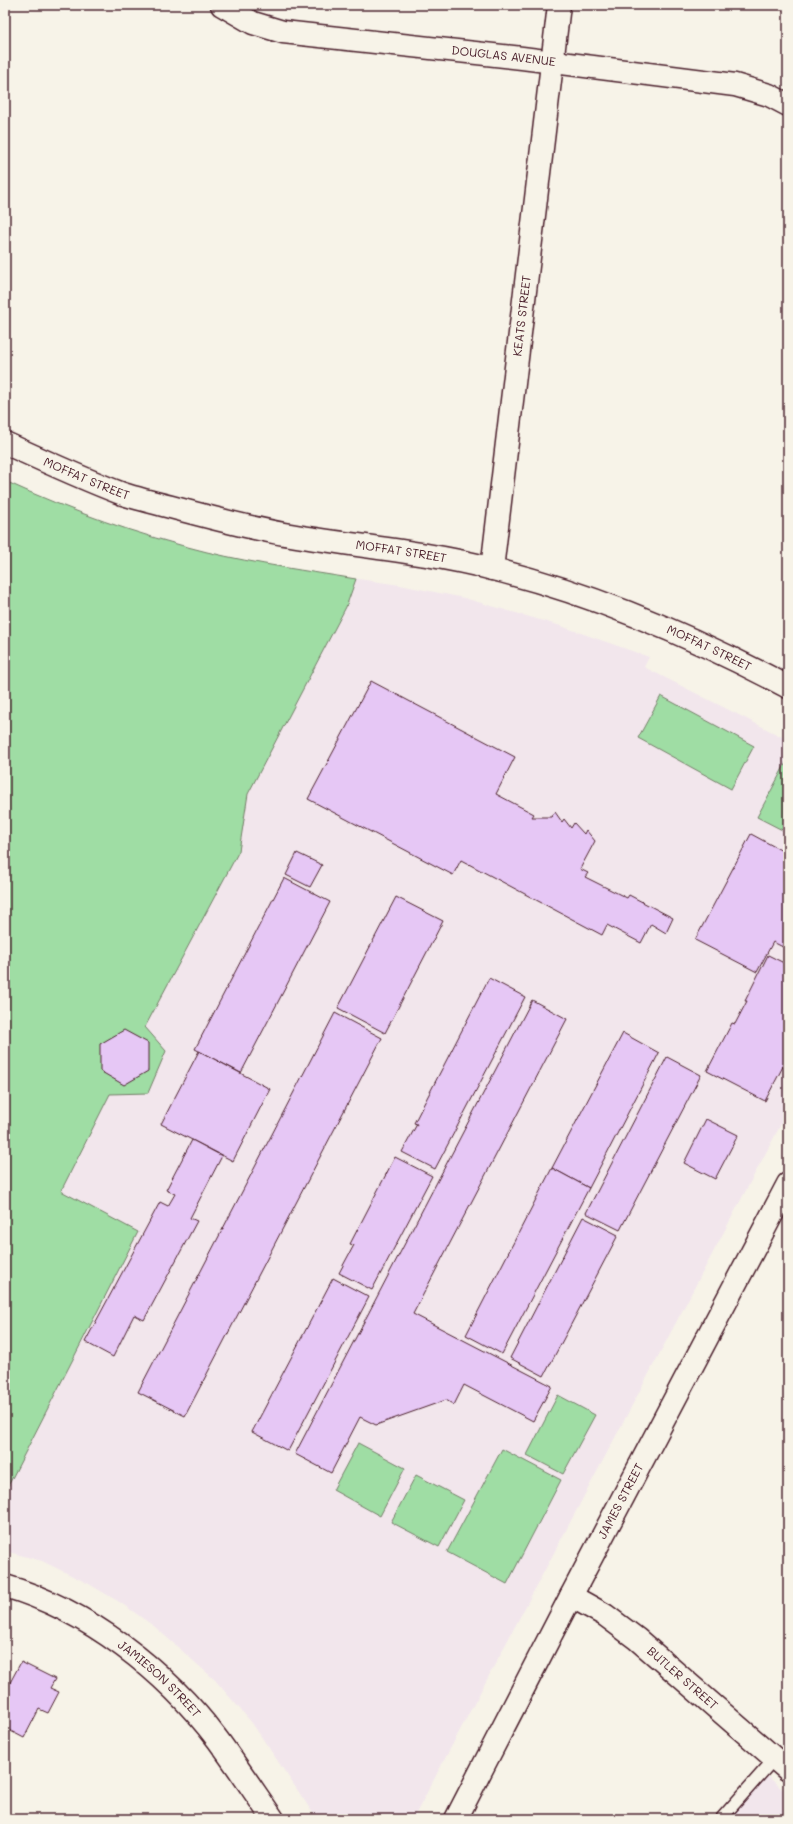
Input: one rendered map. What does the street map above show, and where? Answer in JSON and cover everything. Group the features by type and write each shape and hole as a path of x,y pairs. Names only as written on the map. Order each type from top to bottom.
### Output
{"street":[{"name":"DOUGLAS AVENUE","path":"222,5 253,23 283,32 735,85 769,94 788,104"},
{"name":"KEATS STREET","path":"492,568 559,5"},
{"name":"MOFFAT STREET","path":"5,443 61,469 125,494 208,517 282,534 429,556 492,568 561,589 641,618 700,642 788,687"},
{"name":"JAMES STREET","path":"456,1819 571,1596 780,1216 788,1184"},
{"name":"JAMIESON STREET","path":"5,1586 43,1600 98,1630 128,1650 156,1673 186,1702 217,1739 274,1819"},
{"name":"BUTLER STREET","path":"571,1596 605,1615 638,1639 781,1764"}],"lane":[{"path":"721,1819 781,1764"}],"shaded area":[{"path":"5,481 50,501 121,527 207,552 282,568 400,585 464,598 561,626 649,657 644,667 788,740 788,1111 413,1819 317,1819 252,1723 215,1680 155,1627 121,1603 89,1584 42,1561 5,1551"},
{"path":"758,1768 788,1794 788,1819 712,1819"}],"green space":[{"path":"5,481 79,512 155,538 244,560 356,579 346,607 248,794 239,851 145,1027 166,1051 148,1093 110,1094 61,1191 138,1232 5,1492"},
{"path":"661,696 754,746 731,789 638,738"},
{"path":"788,759 788,833 757,817"},
{"path":"558,1395 595,1415 563,1474 527,1455"},
{"path":"358,1443 405,1468 380,1516 333,1490"},
{"path":"502,1449 561,1480 507,1584 447,1552"},
{"path":"416,1475 464,1500 439,1547 391,1522"}],"building":[{"path":"371,681 515,757 496,794 534,814 532,817 551,817 555,812 562,822 564,819 571,828 574,823 584,834 586,830 595,841 580,869 588,873 585,877 627,898 629,895 673,918 666,933 651,924 641,943 607,925 602,935 461,860 453,875 308,799"},
{"path":"751,834 788,854 788,937 783,947 773,942 757,972 695,940"},
{"path":"297,853 322,865 310,887 286,875"},
{"path":"284,878 330,902 241,1073 195,1049"},
{"path":"396,897 443,921 385,1033 338,1008"},
{"path":"768,955 788,965 788,1057 765,1101 707,1071 732,1023 735,1024"},
{"path":"489,978 525,997 435,1169 402,1152 417,1124 414,1123"},
{"path":"532,1000 567,1019 413,1314 552,1386 533,1421 464,1385 454,1405 446,1400 376,1425 360,1417 331,1473 295,1454"},
{"path":"335,1013 382,1038 185,1416 138,1392"},
{"path":"124,1030 148,1043 148,1071 124,1085 100,1071 100,1044"},
{"path":"623,1033 659,1053 589,1188 552,1168"},
{"path":"199,1051 270,1089 233,1161 161,1124"},
{"path":"667,1057 701,1075 620,1230 586,1213"},
{"path":"706,1119 738,1135 715,1179 684,1163"},
{"path":"192,1140 222,1156 190,1218 197,1221 144,1320 134,1315 113,1357 85,1342 160,1202 168,1206 175,1194 166,1190"},
{"path":"395,1157 432,1176 372,1290 339,1273 354,1245 350,1244"},
{"path":"552,1168 589,1188 502,1354 466,1335"},
{"path":"583,1217 618,1235 544,1376 510,1358"},
{"path":"333,1278 369,1297 288,1451 252,1432"},
{"path":"21,1662 55,1679 50,1688 59,1692 48,1713 39,1709 24,1738 5,1728 5,1692"}]}
